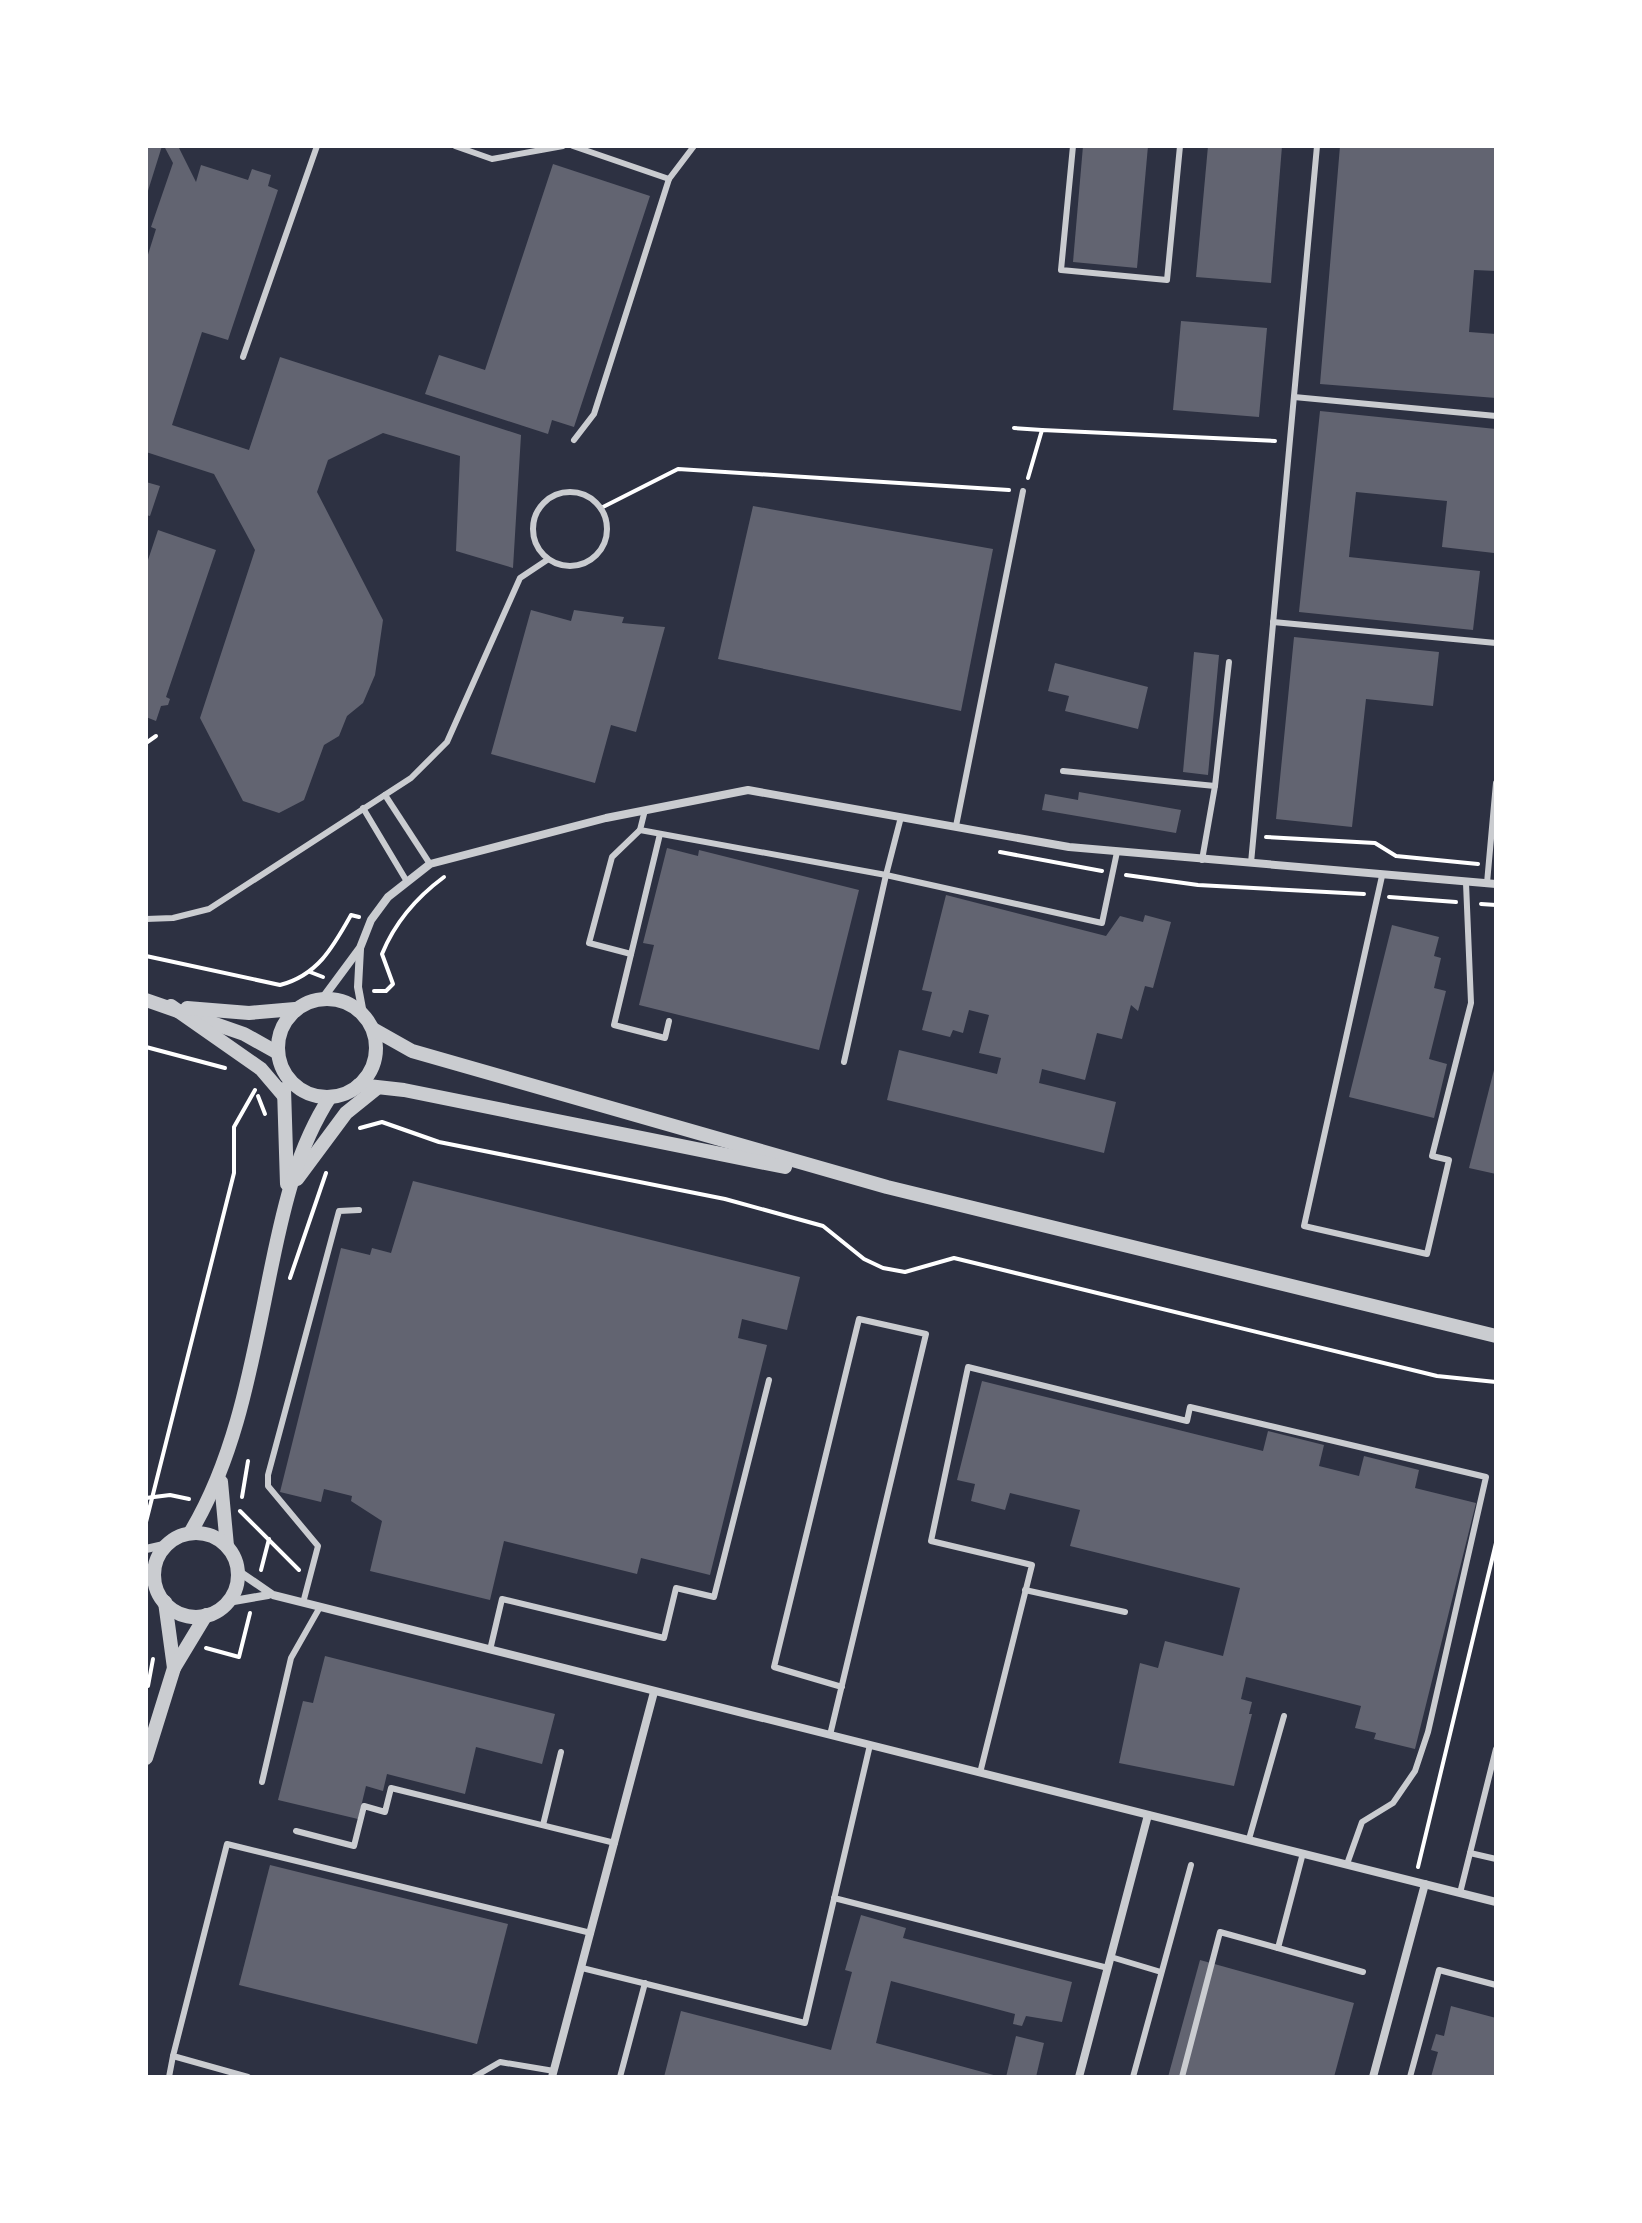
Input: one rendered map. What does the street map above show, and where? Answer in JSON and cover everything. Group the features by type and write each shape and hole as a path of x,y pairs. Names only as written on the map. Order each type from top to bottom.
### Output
{"street":[{"path":"323,998 360,948 371,920 406,880 430,864 645,810 748,790 793,795 901,817 1117,852 1492,884"},
{"path":"360,948 358,987 363,1014 373,1029 412,1051 887,1187 1496,1336"},
{"path":"171,1006 249,1013 295,1009 323,998 338,999 363,1014"},
{"path":"146,1000 171,1006 259,1041 279,1059 300,1089 330,1097"},
{"path":"171,1006 261,1069 284,1096"},
{"path":"287,1193 286,1126 279,1059 281,1029 295,1009"},
{"path":"359,1085 375,1059 373,1029"},
{"path":"146,1549 168,1544 190,1533 221,1473 287,1193 309,1133 330,1097 359,1085 404,1090 887,1187"},
{"path":"287,1193 346,1113 377,1088"},
{"path":"221,1473 227,1546 238,1571 238,1582 228,1602"},
{"path":"190,1533 216,1538 227,1546"},
{"path":"168,1544 150,1577 165,1602 174,1668"},
{"path":"238,1571 273,1595 303,1603 1496,1902"},
{"path":"146,1758 174,1668 206,1615 228,1602 273,1595"},
{"path":"165,1602 184,1615 206,1615"},
{"path":"553,2074 654,1692"},
{"path":"1079,2077 1148,1815"},
{"path":"1373,2077 1425,1884"}],"lane":[{"path":"243,357 317,146"},
{"path":"455,146 492,159 563,146"},
{"path":"573,146 669,179"},
{"path":"574,440 594,414 669,179 694,146"},
{"path":"1073,146 1061,270 1167,280 1180,146"},
{"path":"1251,864 1317,146"},
{"path":"1294,397 1496,416"},
{"path":"956,826 1023,491"},
{"path":"146,919 173,918 209,909 411,778 447,742 520,578 547,560 577,566 598,554 607,532 601,508 582,494 569,492 546,500 533,521 533,534 547,560"},
{"path":"1273,622 1496,643"},
{"path":"1202,860 1215,786 1229,662"},
{"path":"1063,771 1215,786"},
{"path":"1492,884 1488,864 1496,783"},
{"path":"385,795 430,864"},
{"path":"363,808 406,880"},
{"path":"631,954 589,943 612,857 640,830 645,810"},
{"path":"844,1062 901,817"},
{"path":"640,830 886,875 1102,923 1117,852"},
{"path":"660,834 614,1025 665,1038 669,1021"},
{"path":"1382,876 1380,897 1304,1226 1427,1254 1449,1160 1432,1156 1471,1003 1466,883"},
{"path":"303,1603 318,1546 268,1486 268,1475 339,1211 359,1210"},
{"path":"830,1735 842,1687 926,1334 859,1319 774,1667 842,1687"},
{"path":"980,1773 1032,1565 931,1541 968,1367 1187,1421 1190,1407 1486,1477 1428,1732 1415,1771 1393,1803 1362,1822 1347,1864"},
{"path":"490,1650 502,1599 664,1638 676,1588 714,1597 769,1380"},
{"path":"1025,1590 1125,1612"},
{"path":"262,1782 291,1658 320,1607"},
{"path":"1249,1839 1284,1716"},
{"path":"582,1968 805,2023 870,1745"},
{"path":"1460,1893 1496,1749"},
{"path":"543,1825 561,1752"},
{"path":"296,1831 354,1846 364,1806 385,1812 391,1788 615,1843"},
{"path":"169,2077 227,1844 591,1933"},
{"path":"1278,1948 1303,1853"},
{"path":"1470,1853 1496,1859"},
{"path":"1133,2077 1191,1865"},
{"path":"834,1898 1108,1968"},
{"path":"1182,2077 1220,1932 1363,1972"},
{"path":"1111,1957 1161,1972"},
{"path":"1410,2077 1439,1970 1496,1985"},
{"path":"620,2077 645,1983"},
{"path":"173,2056 248,2077"},
{"path":"474,2077 500,2062 553,2074"}],"path":[{"path":"1014,428 1289,441"},
{"path":"601,508 678,469 1023,491 1042,430"},
{"path":"146,743 156,736"},
{"path":"1253,837 1375,843 1396,856 1488,864"},
{"path":"997,852 1112,874 1198,885 1496,905"},
{"path":"382,954 399,922 420,896 443,877 457,872"},
{"path":"146,956 280,985 300,980 319,965 351,915 371,920"},
{"path":"146,1047 233,1070"},
{"path":"146,1522 234,1173 234,1127 255,1090 270,1121 286,1126"},
{"path":"357,1131 382,1122 439,1142 725,1199 823,1226 854,1252 883,1268 905,1272 954,1258 1437,1376 1496,1382"},
{"path":"286,1286 328,1168"},
{"path":"248,1461 240,1511 309,1580"},
{"path":"146,1498 154,1495"},
{"path":"1413,1880 1496,1543"},
{"path":"147,1689 154,1649"}],"building":[{"path":"146,146 162,146 147,194 146,194"},
{"path":"164,146 178,146 196,182 201,165 248,180 252,169 271,175 268,186 278,190 228,340 202,332 172,425 249,450 280,357 521,435 513,568 456,551 460,456 383,433 328,460 317,492 383,620 375,675 363,703 347,716 339,736 324,745 304,800 279,813 243,801 200,718 255,550 214,474 146,452 146,261 156,229 151,227 173,163"},
{"path":"1083,146 1148,146 1137,268 1073,262"},
{"path":"1208,146 1282,146 1271,283 1196,277"},
{"path":"1340,146 1496,147 1496,271 1474,270 1469,332 1496,334 1496,398 1320,384"},
{"path":"553,164 650,196 574,427 552,420 548,434 425,394 439,355 485,370"},
{"path":"1181,321 1267,328 1259,417 1173,410"},
{"path":"1320,411 1496,429 1494,553 1442,547 1447,501 1356,492 1349,557 1480,571 1473,630 1299,612"},
{"path":"146,482 160,486 150,516 146,515"},
{"path":"753,506 993,549 961,711 718,659"},
{"path":"158,530 216,550 166,697 170,699 168,705 161,706 156,721 146,717 146,566"},
{"path":"531,610 571,621 574,610 624,617 622,623 665,627 636,732 611,725 595,783 491,754"},
{"path":"1294,637 1439,652 1433,706 1366,699 1352,827 1276,819"},
{"path":"1194,652 1219,655 1208,775 1183,772"},
{"path":"1055,663 1148,687 1138,729 1065,711 1069,696 1048,691"},
{"path":"1079,792 1181,810 1176,833 1042,810 1045,794 1078,800"},
{"path":"667,848 698,856 699,850 859,890 819,1050 639,1005 654,945 643,943"},
{"path":"946,895 1106,936 1120,916 1143,922 1145,915 1171,922 1153,988 1145,986 1138,1011 1131,1005 1122,1039 1097,1033 1085,1080 1042,1069 1039,1083 1116,1102 1104,1153 887,1100 899,1050 997,1074 1001,1058 979,1053 989,1015 969,1010 963,1033 953,1030 950,1037 922,1030 932,992 922,990"},
{"path":"1392,925 1439,937 1434,956 1441,958 1434,988 1446,991 1429,1059 1447,1064 1434,1118 1349,1097"},
{"path":"1496,1067 1496,1174 1469,1168"},
{"path":"413,1181 800,1277 787,1330 742,1319 738,1338 767,1345 710,1575 641,1558 637,1574 504,1541 490,1600 370,1571 382,1521 351,1501 352,1496 324,1489 321,1502 280,1492 341,1248 370,1255 372,1248 391,1253"},
{"path":"982,1381 1263,1451 1268,1431 1324,1445 1319,1466 1359,1476 1364,1456 1419,1470 1415,1488 1476,1503 1415,1749 1374,1739 1376,1733 1355,1728 1361,1706 1246,1677 1241,1699 1252,1702 1249,1714 1252,1714 1234,1786 1119,1763 1140,1663 1158,1668 1165,1641 1223,1656 1240,1588 1070,1546 1080,1510 1010,1493 1005,1510 971,1501 975,1484 957,1480"},
{"path":"325,1656 555,1714 542,1764 476,1747 465,1794 387,1774 383,1791 366,1786 358,1819 278,1800 303,1701 313,1703"},
{"path":"270,1865 508,1924 477,2044 239,1985"},
{"path":"861,1915 906,1928 903,1938 1072,1982 1062,2022 1026,2016 1022,2026 1013,2024 1015,2014 891,1981 876,2043 1001,2077 664,2077 681,2011 831,2050 852,1972 845,1970"},
{"path":"1200,1960 1354,2003 1334,2077 1168,2077"},
{"path":"1451,2006 1496,2018 1496,2077 1431,2077 1438,2052 1431,2050 1436,2034 1444,2036"},
{"path":"1016,2036 1044,2043 1036,2077 1006,2077"}]}
